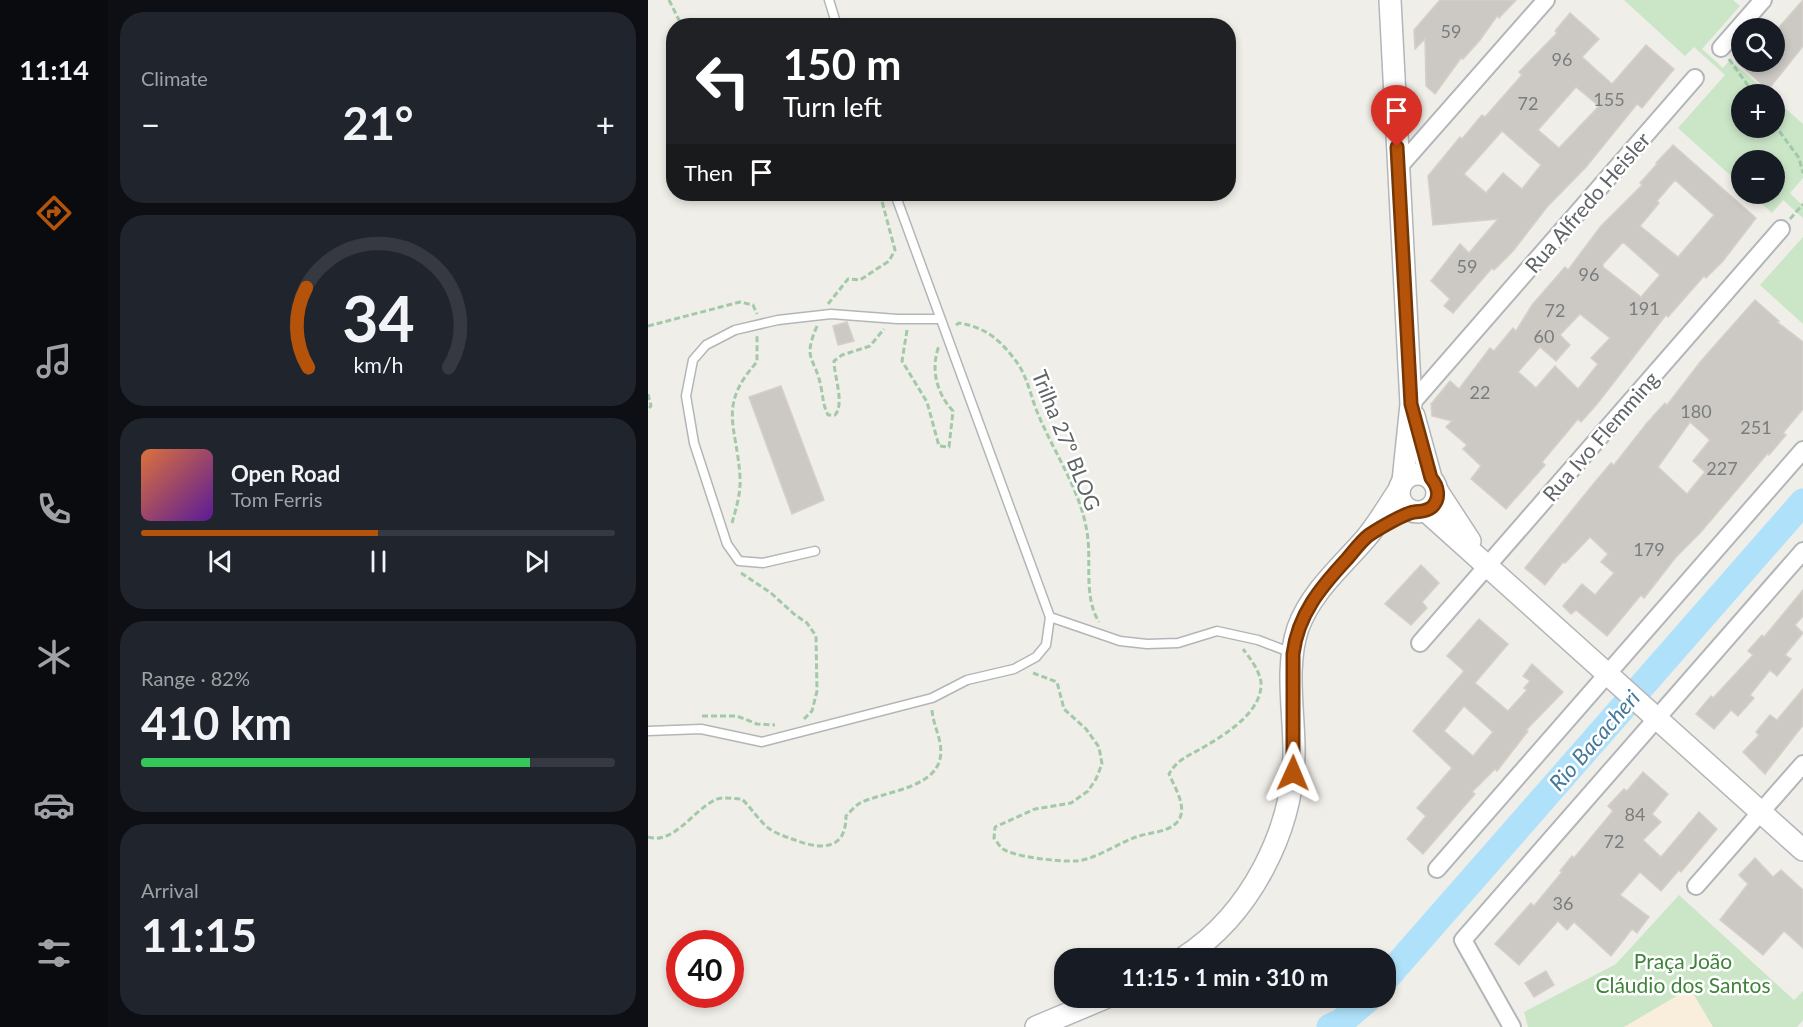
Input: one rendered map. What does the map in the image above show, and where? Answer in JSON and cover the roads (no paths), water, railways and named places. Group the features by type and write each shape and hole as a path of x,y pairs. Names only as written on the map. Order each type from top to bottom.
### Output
{"street":[{"path":"1390,0 1411,404 1400,501 1408,510 1420,511 1487,566 1803,850"},
{"path":"1398,168 1546,0"},
{"path":"1721,48 1763,0"},
{"name":"Rua Alfredo Heisler","path":"1411,404 1695,78"},
{"name":"Rua Ivo Flemming","path":"1420,643 1781,229"},
{"path":"1368,536 1435,503 1434,485 1411,404"},
{"path":"1437,869 1612,679 1803,450"},
{"path":"1195,948 1224,923 1254,885 1285,818 1293,773 1293,654 1299,627 1311,602 1368,536 1401,485 1413,474 1425,475 1434,485 1487,566"},
{"path":"1512,1027 1463,940 1654,716 1803,551"},
{"path":"1696,886 1803,764"},
{"path":"1036,1027 1081,1008"}],"lane":[{"path":"829,0 835,18"},
{"path":"648,731 701,729 762,742 932,698 967,681 1014,669 1036,657 1046,645 1050,617 944,333 898,201"},
{"path":"815,551 763,563 739,561 727,544 694,443 686,396 693,360 706,345 735,330 756,325 822,315 897,320 940,320"},
{"path":"1050,617 1120,641 1147,644 1178,643 1217,631 1228,632 1293,654"}],"waterway":[{"name":"Rio Bacacheri","path":"1396,967 1803,502"},
{"name":"Rio Bacacheri","path":"1330,1027 1341,1022 1357,1008"}],"park label":[{"name":"Praça João Cláudio dos Santos","path":"1683,972"}]}
